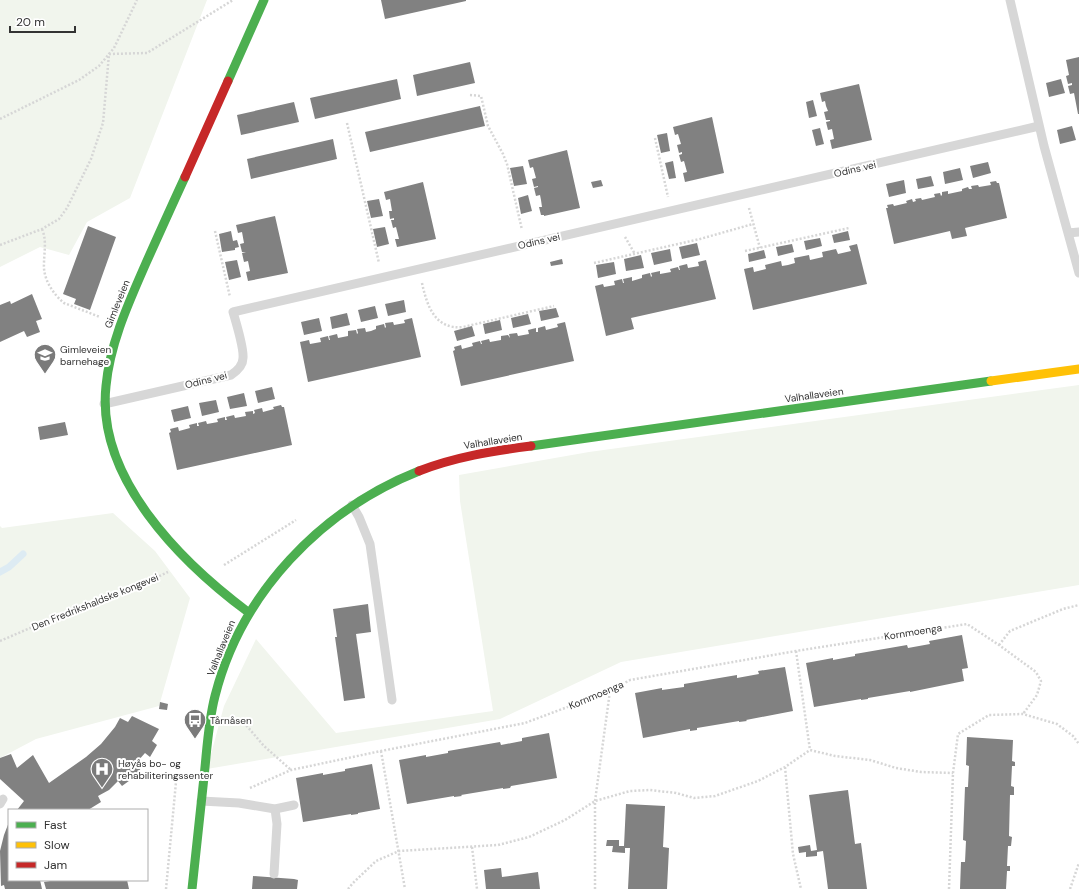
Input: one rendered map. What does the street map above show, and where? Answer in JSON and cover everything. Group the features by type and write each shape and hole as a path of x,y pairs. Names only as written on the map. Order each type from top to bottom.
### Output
{"street":[{"name":"Gimleveien","path":"248,612 218,589 168,540 154,524 126,477 111,444 106,426 104,404 110,359 120,325 153,247 264,0"},
{"name":"Valhallaveien","path":"192,889 211,717 217,686 235,636 248,612 272,578 288,560 318,531 352,505 398,479 416,472 451,460 493,451 1079,369"}],"lane":[{"path":"1010,0 1039,126 1079,273"},
{"name":"Odins vei","path":"104,404 231,375 237,372 244,358 234,312 1039,126"},
{"path":"1068,233 1079,232"},
{"path":"352,505 359,517 370,544 392,700"},
{"path":"201,801 239,803 275,809 294,805"},
{"path":"274,874 277,824 275,809"}],"path":[{"path":"0,120 79,80 99,66 109,54 120,36 137,0"},
{"path":"109,54 147,53 233,0"},
{"path":"0,245 42,229 59,219 67,208 91,159 103,123 109,54"},
{"path":"470,95 481,96 488,126 503,154 525,244"},
{"path":"347,123 382,277"},
{"path":"655,138 672,211"},
{"path":"745,194 760,248"},
{"path":"594,263 700,240 753,224"},
{"path":"745,251 849,228"},
{"path":"42,229 45,239 45,276 59,299 64,303 120,325"},
{"path":"215,231 234,312"},
{"path":"621,232 635,254"},
{"path":"419,269 423,287 432,312 438,321 443,325 450,327 463,327 554,306"},
{"path":"220,568 301,518"},
{"name":"Den Fredrikshaldske kongevei","path":"0,641 44,622 158,578 188,560"},
{"path":"1023,714 1037,695 1041,681 1036,672 999,644 1010,631 1063,609 1079,605"},
{"name":"Kornmoenga","path":"239,803 247,790 291,770 525,723 610,690 630,680 796,651 966,624 999,644"},
{"path":"796,651 810,750"},
{"path":"595,889 595,801 610,690"},
{"path":"949,889 953,773 958,734 990,715 1023,714 1057,724 1073,736 1079,744"},
{"path":"226,720 246,725 264,746 291,770"},
{"path":"348,889 376,861 399,851 498,845 529,837 565,820 595,801 615,794 637,790 676,793 694,798 715,796 758,782 785,767 810,750 834,756 870,760 908,770 953,773"},
{"path":"381,751 405,889"},
{"path":"785,767 793,854 801,889"},
{"path":"166,889 176,782"},
{"path":"472,847 477,889"},
{"path":"1070,889 1079,863"}],"shaded area":[{"path":"0,0 207,0 130,198 87,222 69,255 40,247 0,267"},
{"path":"1079,385 1079,585 621,662 500,719 207,769 224,706 256,639 336,733 493,711 460,501 459,475 589,452"},
{"path":"113,513 155,551 190,598 159,706 36,739 0,758 0,526 2,528"}],"building":[{"path":"381,0 466,0 466,1 385,19"},
{"path":"1079,57 1078,114 1074,93 1070,94 1068,86 1072,85 1072,83 1068,84 1066,76 1069,75 1066,60"},
{"path":"470,62 475,83 417,96 413,75"},
{"path":"397,79 401,99 315,119 310,98"},
{"path":"1061,79 1065,93 1049,97 1046,83"},
{"path":"859,84 872,140 832,149 830,140 834,139 832,129 828,130 826,122 830,120 826,120 824,112 828,111 825,101 822,102 820,93"},
{"path":"813,100 817,116 809,118 806,102"},
{"path":"294,102 299,122 241,135 237,115"},
{"path":"480,106 485,126 370,152 365,132"},
{"path":"712,117 724,173 685,182 683,173 687,172 684,161 681,162 679,155 682,154 682,152 679,153 677,145 681,144 678,134 675,135 673,127"},
{"path":"1072,126 1076,140 1060,144 1057,130"},
{"path":"820,128 824,144 816,146 812,130"},
{"path":"667,133 670,151 661,153 657,135"},
{"path":"333,139 337,159 251,179 247,159"},
{"path":"567,150 580,208 544,216 541,215 539,207 542,207 540,195 536,196 534,188 538,186 534,187 532,179 536,178 533,167 530,168 528,160"},
{"path":"673,161 676,178 669,179 665,163"},
{"path":"988,162 991,173 973,178 970,166"},
{"path":"523,166 527,184 514,186 510,168"},
{"path":"960,168 963,180 945,184 943,172"},
{"path":"931,176 934,186 918,189 916,179"},
{"path":"601,180 603,186 593,188 591,182"},
{"path":"904,180 906,193 889,197 886,184"},
{"path":"996,181 999,183 1007,218 965,228 967,236 952,239 950,231 894,244 886,208 888,208 887,205 893,204 894,206 907,203 906,201 912,199 913,202 916,201 915,199 921,198 922,200 935,197 934,194 940,193 941,196 942,192 948,191 948,194 962,191 962,189 968,187 969,189 972,189 971,186 978,185 979,187 991,185 990,182"},
{"path":"423,182 436,239 397,247 395,239 399,239 396,227 393,228 391,220 394,220 394,218 390,219 389,211 392,211 390,199 386,200 384,192"},
{"path":"528,195 532,211 521,214 518,198"},
{"path":"379,199 383,216 371,218 367,201"},
{"path":"275,216 288,273 248,281 246,272 250,271 248,261 244,262 242,253 246,252 242,252 240,244 244,243 242,232 238,233 236,225"},
{"path":"88,226 116,237 90,310 74,304 76,299 63,294"},
{"path":"385,227 389,244 377,247 373,229"},
{"path":"231,231 233,241 237,240 239,247 235,248 235,250 222,252 219,234"},
{"path":"848,231 850,240 834,243 832,235"},
{"path":"820,238 822,246 806,250 804,241"},
{"path":"697,243 700,255 682,259 679,247"},
{"path":"792,244 794,252 778,256 776,247"},
{"path":"857,244 867,284 753,310 744,269 753,267 754,272 766,269 765,265 781,261 782,266 788,265 795,263 794,258 809,255 810,260 823,257 822,252 836,249 838,254 851,251 849,246"},
{"path":"670,249 672,261 654,265 651,253"},
{"path":"764,250 766,258 749,262 748,254"},
{"path":"641,255 644,268 626,271 624,259"},
{"path":"562,259 563,264 551,266 550,262"},
{"path":"237,260 241,277 229,280 225,262"},
{"path":"706,260 716,299 631,318 634,329 606,336 595,286 603,284 604,287 615,285 614,281 622,279 624,283 623,279 632,277 632,281 642,278 642,275 650,273 651,277 651,273 660,271 660,274 671,272 670,269 678,267 680,270 679,266 687,264 688,268 699,266 698,262"},
{"path":"614,262 616,274 598,278 596,265"},
{"path":"32,294 42,319 36,321 40,332 27,337 24,331 0,342 0,305 10,301 11,304"},
{"path":"404,300 406,312 388,316 385,304"},
{"path":"375,306 378,318 361,322 358,310"},
{"path":"556,308 559,317 541,321 539,311"},
{"path":"347,313 350,325 332,329 330,317"},
{"path":"528,314 531,324 513,328 511,318"},
{"path":"319,318 322,331 304,335 301,322"},
{"path":"412,318 421,357 308,382 300,342 309,340 310,344 321,342 320,338 328,336 330,340 329,336 337,334 338,338 348,336 348,331 356,330 357,334 357,329 365,328 366,332 371,331 376,329 376,326 384,324 385,328 385,323 393,322 394,325 405,323 404,320"},
{"path":"500,320 502,330 485,334 483,324"},
{"path":"565,322 574,361 461,386 453,351 455,350 454,347 461,345 462,349 473,346 472,343 480,341 482,344 481,341 489,339 490,342 501,340 501,336 508,335 510,338 509,334 517,333 518,336 529,334 528,330 536,328 536,332 538,332 538,328 545,326 546,330 558,327 557,324"},
{"path":"472,326 475,336 457,341 454,331"},
{"path":"272,387 275,399 258,403 255,391"},
{"path":"244,393 247,406 230,409 227,397"},
{"path":"216,400 219,412 202,416 199,403"},
{"path":"281,405 284,407 292,445 177,470 169,433 171,432 170,429 178,427 179,431 190,428 189,425 197,423 197,426 199,426 198,423 206,421 207,424 218,422 217,419 225,417 225,420 227,420 226,417 234,415 235,418 246,416 245,412 253,411 253,414 255,413 254,410 262,408 263,412"},
{"path":"188,406 191,418 174,422 171,410"},
{"path":"65,422 68,435 40,440 38,427"},
{"path":"368,604 371,632 356,634 365,698 344,701 335,637 337,637 333,609"},
{"path":"962,635 968,668 962,669 964,681 910,692 814,707 806,663 833,658 833,660 855,656 855,654 907,645 908,648 930,644 929,641"},
{"path":"785,667 793,711 746,720 747,721 697,728 697,730 690,731 690,729 643,738 635,693 662,688 662,690 684,687 684,684 737,675 737,678 759,674 758,671"},
{"path":"160,702 168,704 167,710 159,709"},
{"path":"132,716 159,729 152,741 157,745 150,757 145,753 137,762 142,767 133,778 122,786 118,781 109,790 98,796 101,802 90,809 18,809 24,801 0,779 0,758 11,754 17,768 33,755 49,783 86,757 101,744 115,727 120,718 128,722"},
{"path":"549,733 557,778 511,786 510,788 407,804 399,760 426,755 426,757 448,753 448,751 500,742 501,745 522,741 522,738"},
{"path":"967,737 1013,740 1012,761 1015,762 1015,766 1012,766 1011,786 1014,787 1014,795 1010,795 1009,836 1012,837 1011,846 1008,846 1007,866 1010,866 1010,871 1007,871 1006,889 960,889 961,862 965,862 966,841 963,840 965,787 968,787 969,766 966,765"},
{"path":"372,764 380,809 358,814 303,822 296,778 345,771 345,769"},
{"path":"848,790 855,844 861,843 867,889 828,889 823,851 817,852 817,856 806,857 806,852 799,853 798,847 810,845 811,851 817,850 809,795"},
{"path":"626,804 665,806 663,847 669,848 667,889 628,889 630,848 625,848 625,853 612,852 613,846 606,846 607,840 619,840 619,846 624,846"},
{"path":"8,825 8,881 40,881 42,889 5,889 4,885 1,886 0,851"},
{"path":"501,868 502,877 538,872 540,889 486,889 484,870"},
{"path":"253,876 298,880 297,889 252,889"},
{"path":"127,881 129,889 46,889 44,882"}],"waterway":[{"path":"0,572 9,567 23,554"}],"traffic: fast":[{"path":"228,81 264,0"},
{"path":"185,177 133,293 116,338 108,370 106,386 106,420 115,453 129,485 148,515 171,543 196,569 248,612"},
{"path":"531,446 991,381"},
{"path":"192,889 211,716 215,696 227,658 244,623 265,590 290,560 318,532 349,508 383,488 419,471"}],"traffic: slow":[{"path":"991,381 1079,369"}],"traffic: jam":[{"path":"185,177 228,81"},
{"path":"419,471 474,455 531,446"}],"place":[{"name":"Gimleveien barnehage","path":"45,374"},
{"name":"Tårnåsen","path":"195,740"},
{"name":"Høyås bo- og rehabiliteringssenter","path":"102,788"}]}
